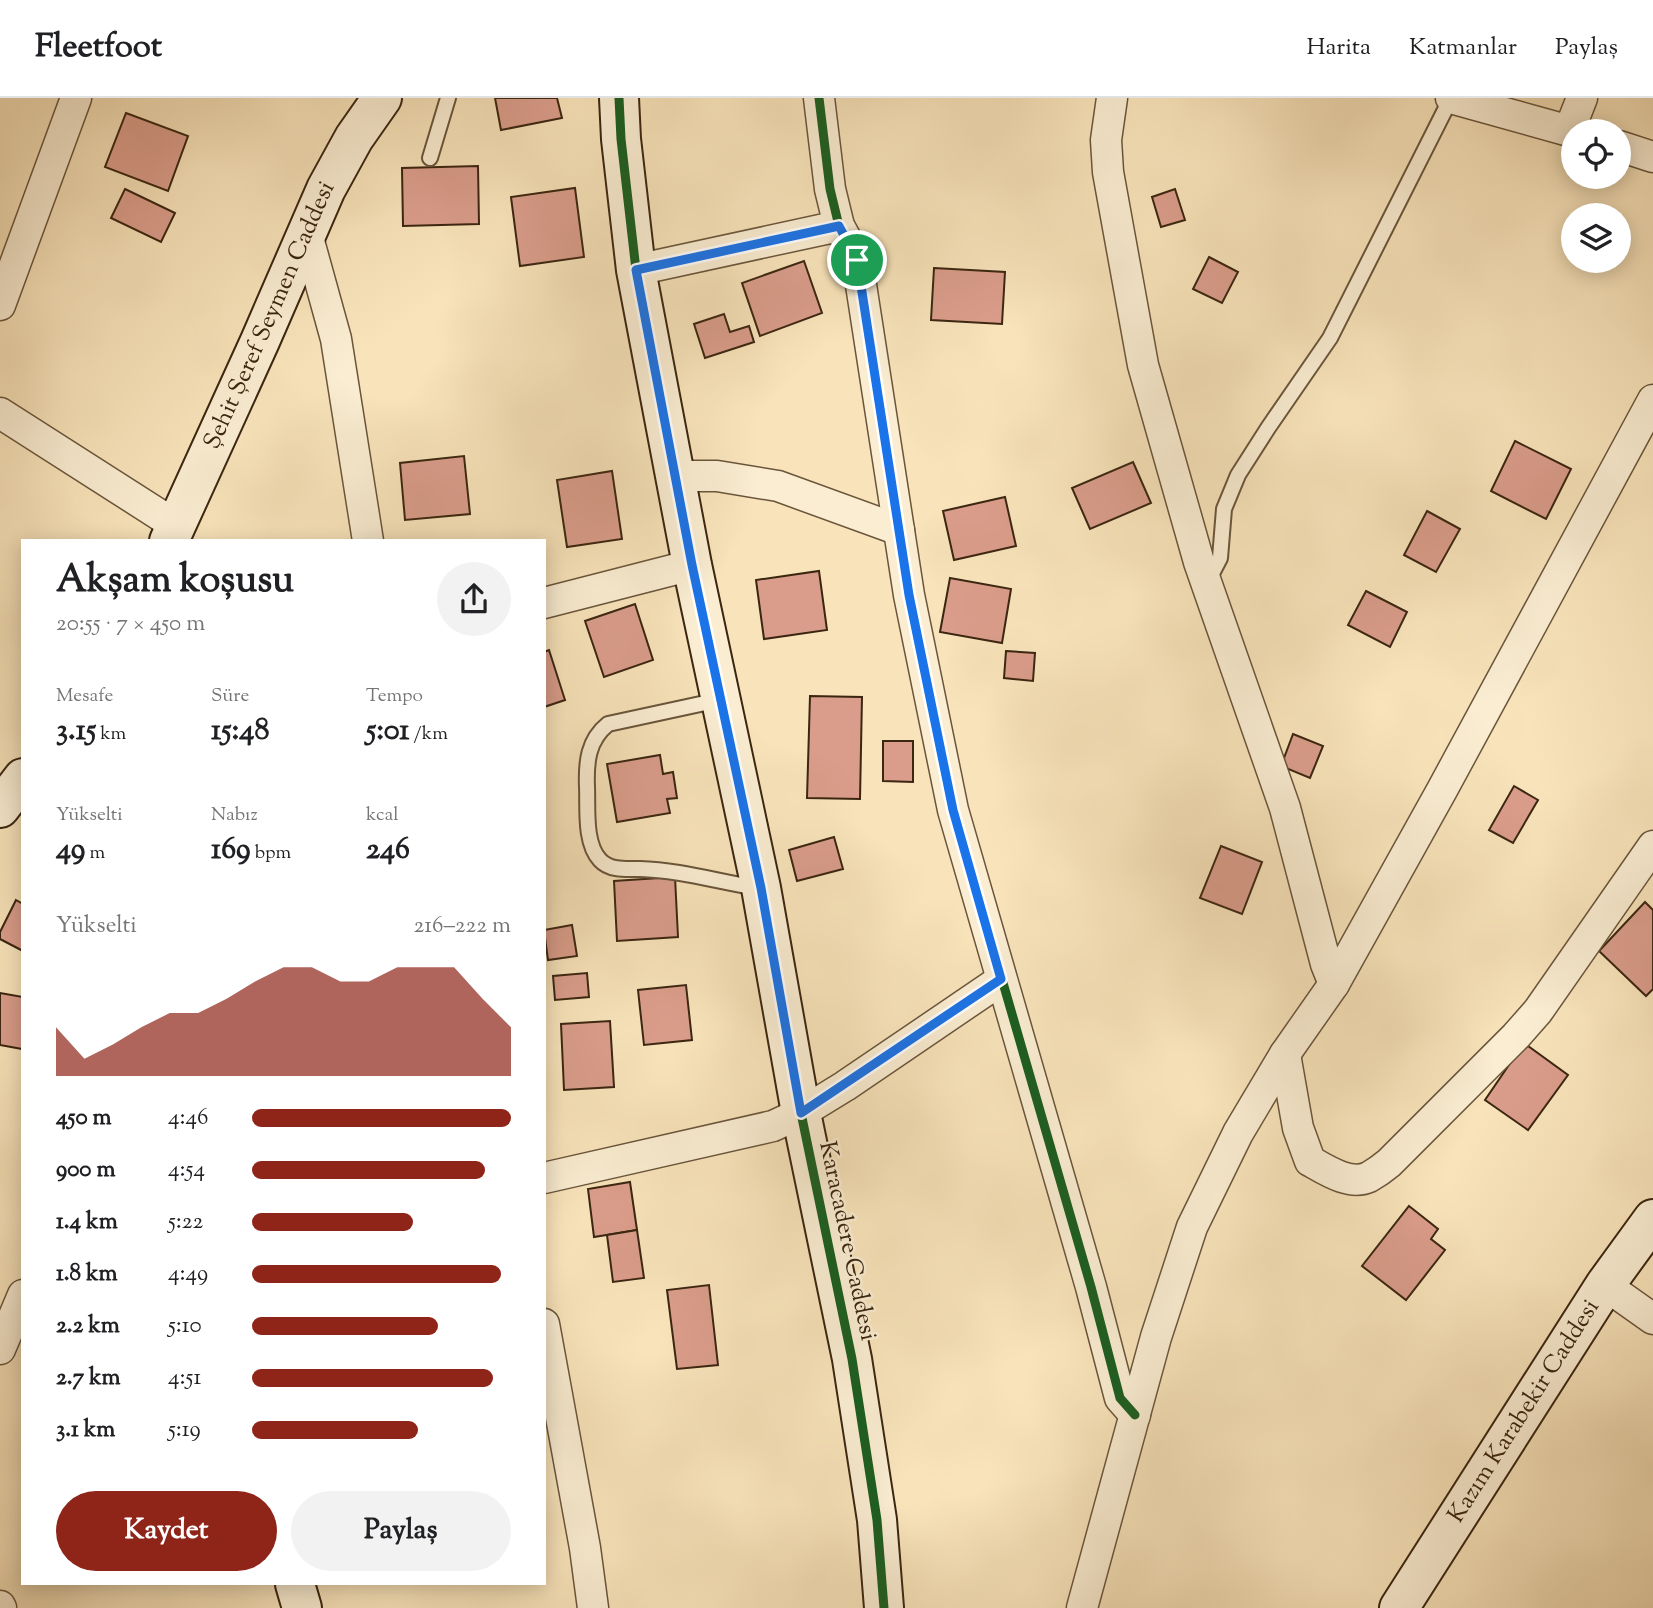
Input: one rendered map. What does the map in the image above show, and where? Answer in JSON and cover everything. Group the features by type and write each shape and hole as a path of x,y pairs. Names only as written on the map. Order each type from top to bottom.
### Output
{"street":[{"path":"0,305 76,98"},
{"name":"Şehit Şeref Seymen Caddesi","path":"173,533 326,189 354,138 382,98"},
{"name":"Karacadere Caddesi","path":"619,98 636,270 692,565 761,888 801,1113 864,1428 877,1520 884,1608"},
{"path":"819,98 830,189 839,226 857,260 909,595 953,810 1091,1287 1120,1398 1135,1415"},
{"path":"1112,98 1106,140 1108,172 1143,365 1207,583 1285,808 1326,964 1334,984"},
{"path":"1451,98 1561,128"},
{"path":"1575,119 1581,98"},
{"path":"1631,150 1653,157"},
{"path":"636,270 839,226"},
{"path":"307,234 336,339 368,539"},
{"path":"1082,1608 1156,1337 1192,1227 1238,1133 1285,1054 1334,984 1646,430 1653,400"},
{"path":"0,413 173,533"},
{"path":"676,476 717,477 778,486 899,530"},
{"path":"546,602 692,565"},
{"path":"0,756 21,771"},
{"path":"0,808 21,781"},
{"path":"1285,1054 1298,1128 1310,1160 1333,1174 1350,1179 1367,1178 1389,1163 1516,1037 1560,982 1595,926 1653,846"},
{"path":"546,1178 773,1126 801,1113 1001,979"},
{"name":"Kazım Karabekir Caddesi","path":"1399,1608 1605,1285 1653,1219"},
{"path":"1605,1285 1653,1319"},
{"path":"0,1349 21,1300"},
{"path":"546,1335 583,1536 593,1608"},
{"path":"295,1585 302,1608"}],"lane":[{"path":"430,158 448,98"},
{"path":"1207,583 1220,558 1224,509 1238,475 1329,338 1451,98"},
{"path":"720,699 608,724 597,733 589,749 587,777 592,849 608,866 668,871 761,888"}],"building":[{"path":"495,98 557,98 562,118 501,130"},
{"path":"126,113 188,136 168,191 105,167"},
{"path":"478,166 479,224 403,226 402,168"},
{"path":"575,188 584,257 520,266 511,197"},
{"path":"125,189 175,213 161,242 111,218"},
{"path":"1175,189 1185,220 1161,227 1152,197"},
{"path":"1209,257 1238,272 1222,303 1193,289"},
{"path":"804,261 822,313 760,336 742,283"},
{"path":"934,268 1005,272 1002,324 931,320"},
{"path":"724,314 730,332 749,326 754,342 705,358 694,324"},
{"path":"1515,441 1571,469 1546,519 1491,491"},
{"path":"464,456 470,514 405,520 400,463"},
{"path":"1133,462 1151,503 1090,529 1072,488"},
{"path":"612,471 622,539 567,547 557,480"},
{"path":"1005,497 1016,546 954,560 943,511"},
{"path":"1427,511 1460,529 1436,572 1404,555"},
{"path":"819,571 827,630 764,639 756,580"},
{"path":"950,578 1011,589 1002,643 940,632"},
{"path":"1366,591 1407,612 1390,647 1348,625"},
{"path":"635,604 653,660 604,677 585,621"},
{"path":"549,650 565,700 546,706 546,651"},
{"path":"1006,651 1035,653 1033,681 1004,678"},
{"path":"810,696 862,697 860,799 807,798"},
{"path":"1293,734 1323,746 1310,778 1281,766"},
{"path":"883,741 913,741 913,782 883,781"},
{"path":"660,755 663,774 673,772 677,798 667,799 670,813 617,822 607,764"},
{"path":"1514,786 1538,800 1513,843 1489,830"},
{"path":"834,837 843,869 797,881 789,850"},
{"path":"1221,846 1262,862 1242,914 1200,898"},
{"path":"675,877 678,937 617,941 614,881"},
{"path":"16,900 21,903 21,950 0,939 0,932"},
{"path":"1645,902 1653,910 1653,989 1646,996 1599,951"},
{"path":"572,925 577,956 548,960 546,930"},
{"path":"587,973 589,997 555,1000 553,976"},
{"path":"686,985 692,1040 644,1045 638,990"},
{"path":"0,993 21,997 21,1049 0,1045"},
{"path":"610,1021 614,1087 564,1090 561,1024"},
{"path":"1524,1043 1568,1075 1528,1130 1485,1100"},
{"path":"630,1182 637,1230 594,1237 588,1189"},
{"path":"1409,1206 1438,1229 1431,1239 1445,1250 1406,1300 1362,1266"},
{"path":"637,1230 644,1278 613,1282 607,1235"},
{"path":"709,1285 718,1365 677,1369 667,1290"}],"cycle path":[{"path":"619,98 636,270 692,565 761,888 801,1113 852,1359 877,1520 884,1608"},
{"path":"819,98 830,189 839,226 857,259 909,595 953,810 1091,1287 1120,1398 1135,1415"}],"route":[{"path":"839,226 857,260 909,595 953,810 1001,979 801,1113 761,888 692,565 636,270 839,226"}]}
